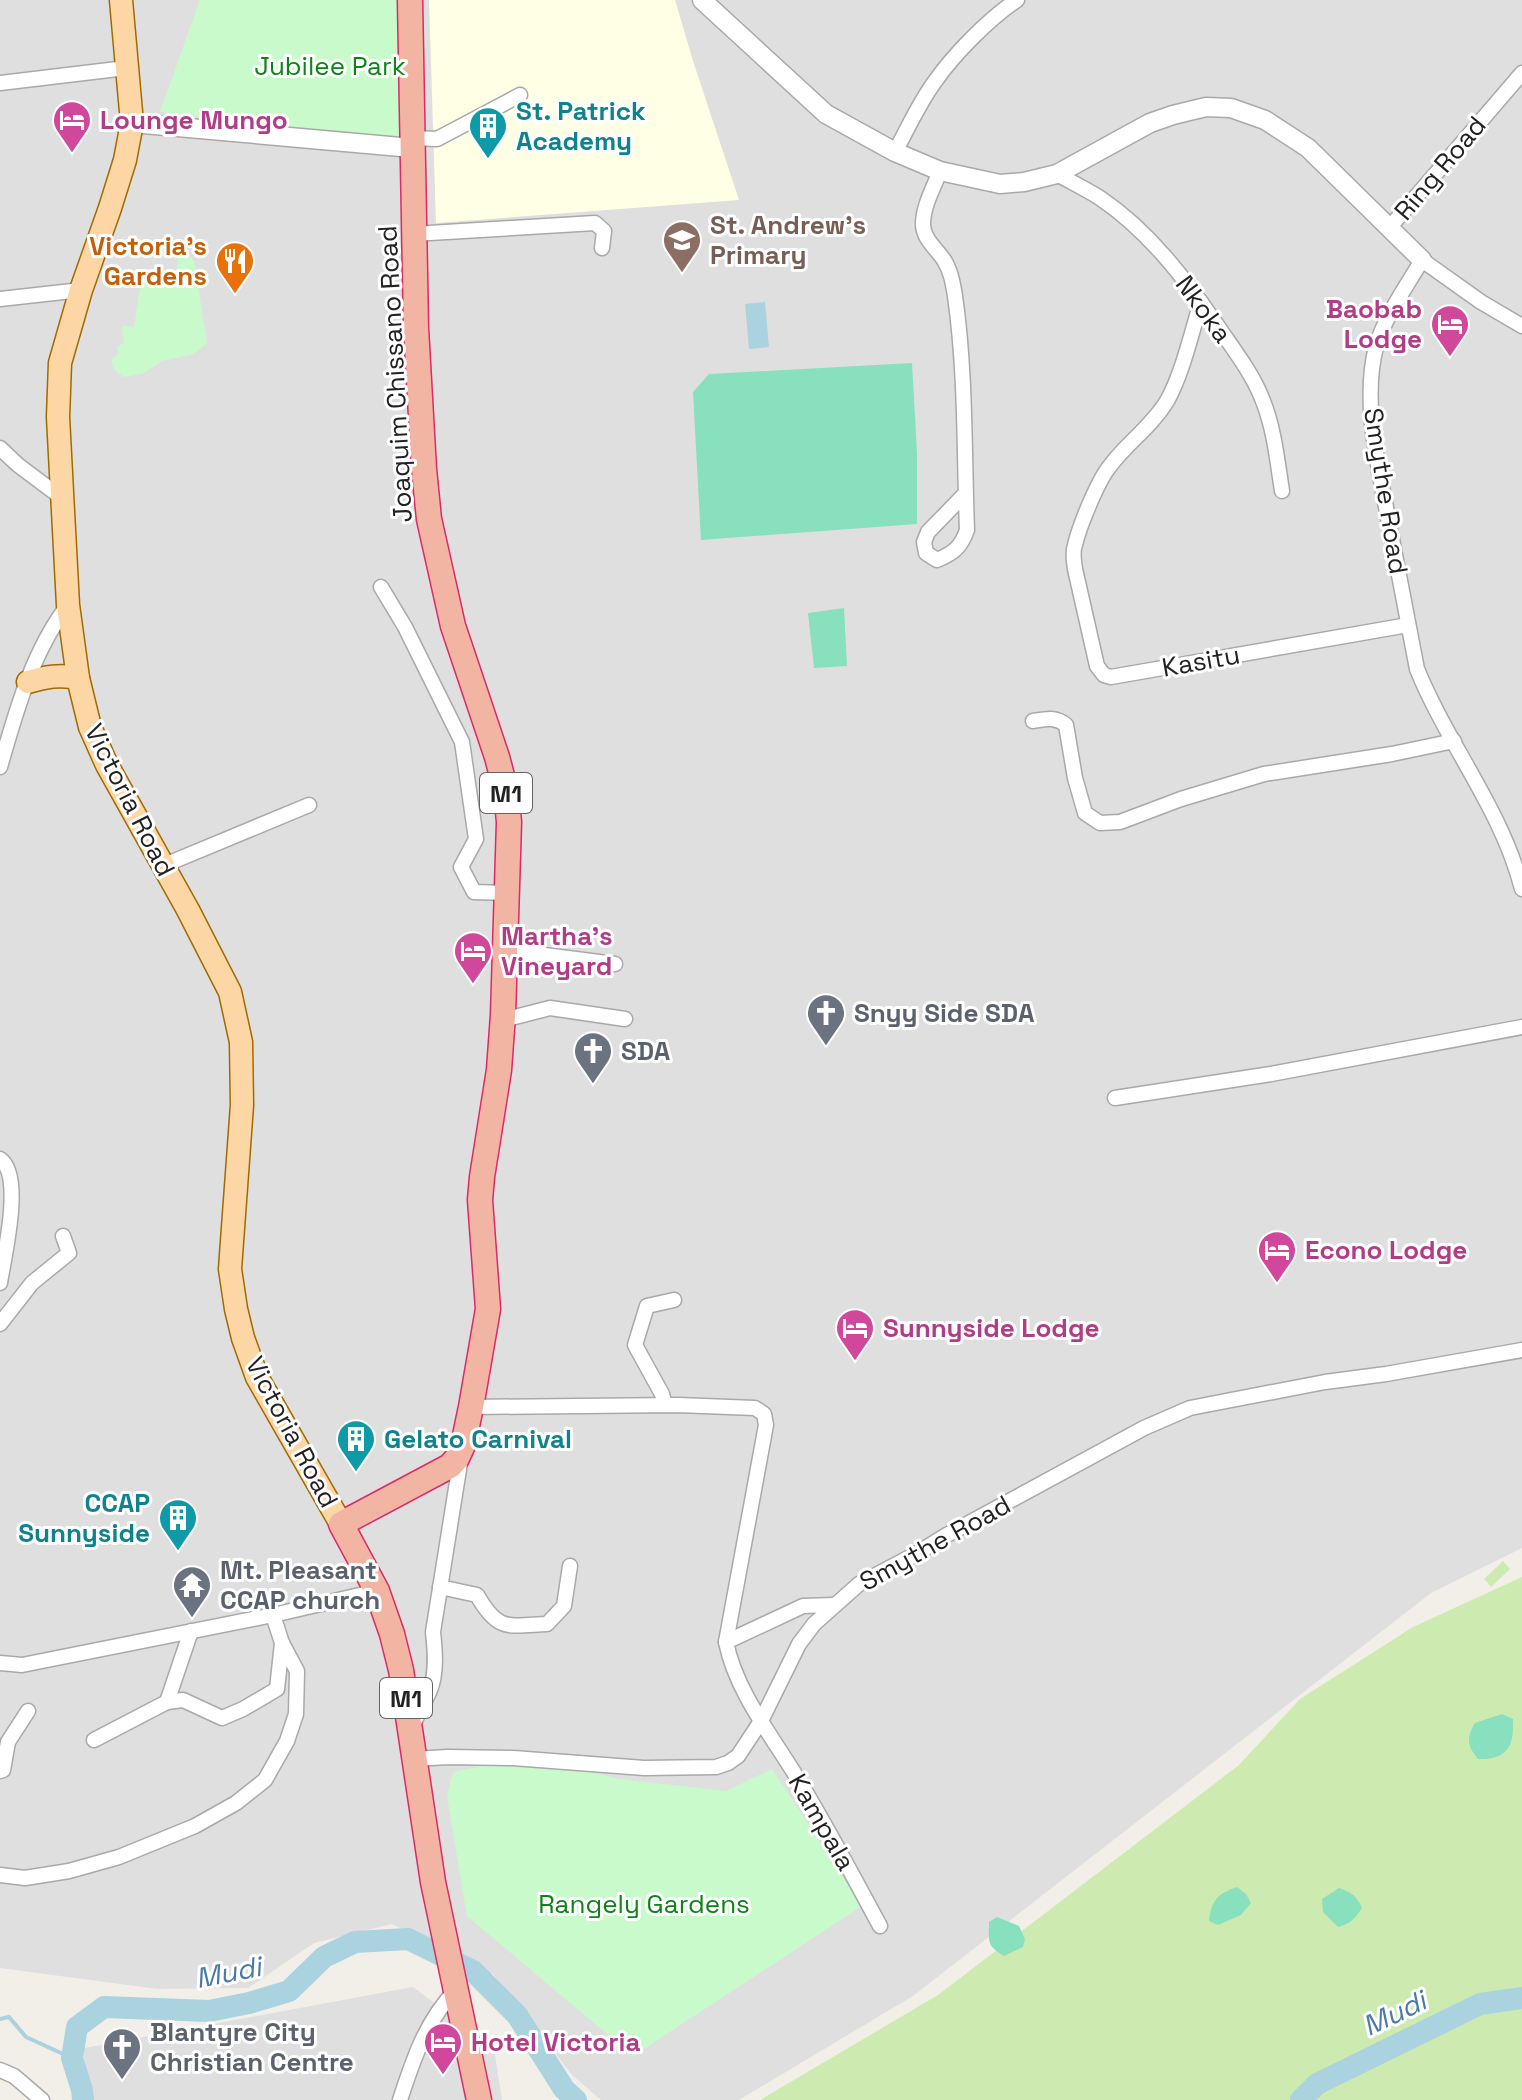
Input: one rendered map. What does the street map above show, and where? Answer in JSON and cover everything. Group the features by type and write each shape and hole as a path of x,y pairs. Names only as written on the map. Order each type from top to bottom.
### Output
{"highway":[{"name":"Joaquim Chissano Road","path":"410,0 417,360 429,519 453,626 506,791 509,822 503,1020 480,1200 488,1309 463,1445"},
{"path":"341,1524 450,1466 463,1445"},
{"name":"M1","path":"341,1524 377,1591 401,1670 433,1882 479,2100"}],"main road":[{"name":"Victoria Road","path":"121,0 132,123 125,160 60,363 58,417 68,605 78,678 95,740 230,992 241,1042 242,1105 230,1269 236,1309 257,1377 341,1524"},
{"path":"28,682 51,676 78,678"}],"street":[{"path":"702,0 826,114 895,152 940,171 1000,184 1057,174 1150,123 1206,107 1231,108 1265,120 1308,148 1422,260 1481,302 1522,326"},
{"path":"895,152 934,82 1000,5 1017,0"},
{"path":"0,83 126,68"},
{"name":"Ring Road","path":"1390,227 1522,73"},
{"path":"132,123 411,143 437,139 520,95"},
{"path":"940,171 923,224 926,236 951,275 955,294 961,348 965,494"},
{"name":"Nkoka","path":"1057,174 1100,198 1131,222 1166,257 1201,302 1261,396 1274,438 1282,491"},
{"path":"413,234 595,223 604,231 602,248"},
{"name":"Smythe Road","path":"1422,260 1376,347 1371,414 1376,450 1417,669 1430,701 1501,829 1522,889"},
{"path":"0,299 81,290"},
{"name":"Kasitu","path":"1201,302 1167,401 1102,477 1075,545 1075,569 1097,666 1104,675 1111,677 1408,625"},
{"path":"0,448 62,498"},
{"path":"381,587 405,627 462,742 476,839 461,867 474,892 506,893"},
{"path":"0,767 28,682 54,623 68,605"},
{"path":"1033,721 1049,718 1066,725 1085,813 1100,823 1120,822 1181,799 1264,774 1454,741"},
{"path":"162,866 309,805"},
{"path":"505,950 615,964"},
{"path":"503,1020 550,1008 625,1019"},
{"path":"1115,1098 1271,1074 1522,1027"},
{"path":"0,1159 6,1164 12,1179 12,1198 0,1283"},
{"path":"0,1324 32,1283 69,1253 63,1236"},
{"path":"665,1405 635,1345 647,1306 674,1300"},
{"name":"Smythe Road","path":"414,1759 513,1758 644,1768 716,1767 728,1763 738,1756 761,1721 799,1644 814,1624 859,1584 1144,1428 1190,1408 1522,1350"},
{"path":"471,1407 665,1405 755,1408 764,1414 766,1425 726,1642"},
{"path":"411,1730 421,1704 431,1689 435,1652 433,1632 463,1445"},
{"path":"440,1587 477,1595 487,1613 497,1622 515,1626 547,1624 564,1606 570,1566"},
{"path":"0,1663 22,1665 377,1591"},
{"path":"726,1642 803,1606 834,1605"},
{"path":"0,1875 25,1878 69,1871 119,1857 195,1826 236,1803 265,1780 287,1741 296,1714 297,1671 282,1643 273,1615"},
{"path":"167,1702 191,1631"},
{"name":"Kampala","path":"726,1642 734,1670 761,1721 821,1817 880,1926"},
{"path":"94,1740 167,1702 183,1700 222,1718 243,1709 277,1689 282,1643"},
{"path":"0,1771 3,1770 8,1742 28,1711"},
{"path":"400,2100 412,2063 453,1982"},
{"path":"0,2070 14,2076 42,2100"}],"shaded area":[{"path":"0,0 1522,0 1522,1548 1431,1593 913,1996 739,2100 601,2100 572,2075 493,1974 392,1924 314,1943 248,1988 158,1989 0,1968"},
{"path":"429,0 675,0 739,200 436,223"},
{"path":"413,1987 494,2048 502,2100 85,2100 84,2048"}],"green space":[{"name":"Jubilee Park","path":"200,0 402,0 401,139 160,112"},
{"path":"180,249 194,260 207,343 194,354 162,361 144,373 124,377 114,370 111,360 118,354 117,347 124,343 122,326 134,327 143,269 176,273"},
{"path":"912,363 917,524 701,540 693,392 709,374"},
{"path":"844,608 847,666 814,668 808,613"},
{"path":"1503,1561 1510,1569 1491,1587 1484,1579"},
{"path":"1522,1577 1522,2100 760,2100 938,1995 1239,1765 1300,1699 1413,1627"},
{"path":"1502,1714 1513,1719 1512,1737 1507,1750 1496,1757 1478,1759 1469,1742 1472,1728 1475,1723"},
{"name":"Rangely Gardens","path":"530,1757 619,1779 726,1791 772,1769 862,1906 633,2056 467,1916 447,1796 453,1772"},
{"path":"1237,1887 1251,1903 1241,1915 1218,1925 1209,1921 1217,1899"},
{"path":"1339,1888 1353,1895 1362,1908 1352,1920 1338,1927 1323,1912 1322,1899"},
{"path":"997,1917 1019,1926 1025,1939 1023,1947 1004,1956 991,1946 989,1922"}],"water":[{"path":"765,302 769,347 749,349 745,304"}],"waterway":[{"name":"Mudi","path":"83,2100 72,2058 77,2027 104,2007 209,2011 249,2003 289,1991 324,1957 355,1942 408,1939 473,1971 517,2015 564,2089 576,2100"},
{"name":"Mudi","path":"1301,2100 1317,2084 1480,2004 1522,1998"},
{"path":"0,2019 9,2017 26,2037 72,2058"}],"place":[{"name":"Lounge Mungo","path":"72,154"},
{"name":"St. Patrick Academy","path":"488,160"},
{"name":"St. Andrew's Primary","path":"682,274"},
{"name":"Victoria's Gardens","path":"235,295"},
{"name":"Baobab Lodge","path":"1450,358"},
{"name":"Martha's Vineyard","path":"473,985"},
{"name":"Snyy Side SDA","path":"826,1047"},
{"name":"SDA","path":"593,1085"},
{"name":"Econo Lodge","path":"1277,1284"},
{"name":"Sunnyside Lodge","path":"855,1362"},
{"name":"Gelato Carnival","path":"356,1473"},
{"name":"CCAP Sunnyside","path":"178,1552"},
{"name":"Mt. Pleasant CCAP church","path":"192,1619"},
{"name":"Hotel Victoria","path":"443,2076"},
{"name":"Blantyre City Christian Centre","path":"122,2081"}]}
